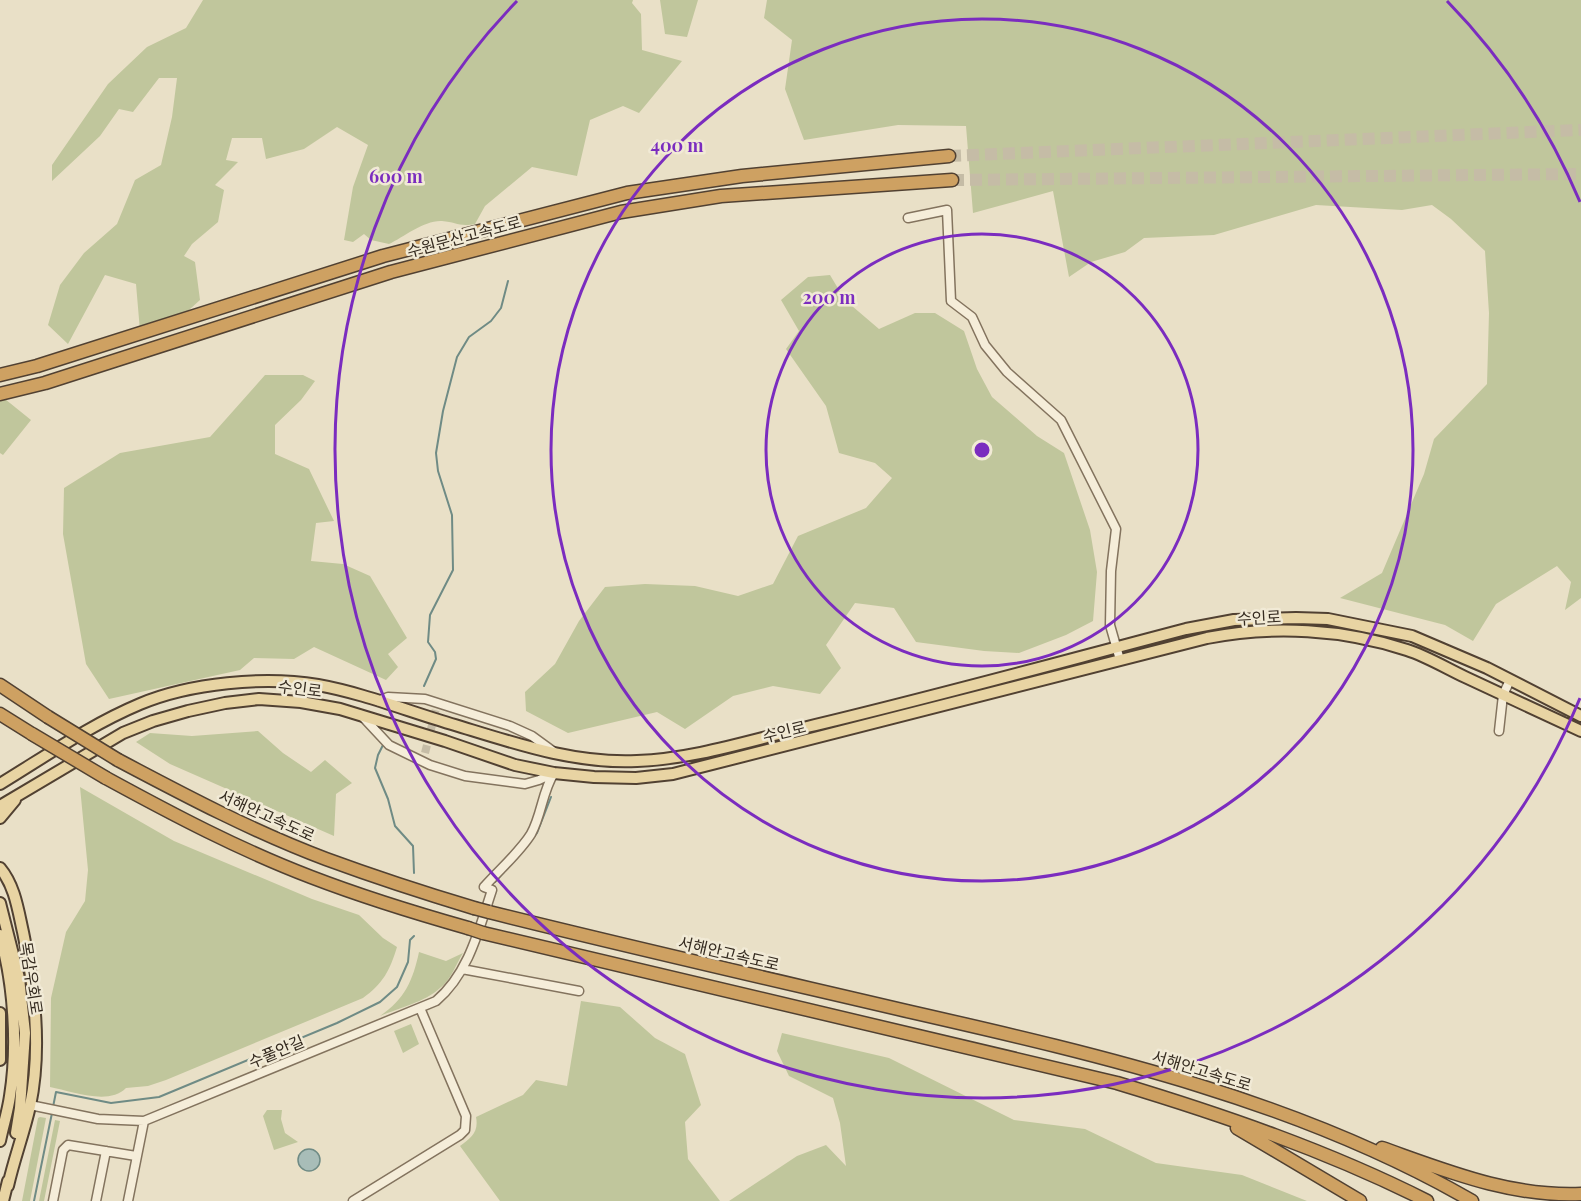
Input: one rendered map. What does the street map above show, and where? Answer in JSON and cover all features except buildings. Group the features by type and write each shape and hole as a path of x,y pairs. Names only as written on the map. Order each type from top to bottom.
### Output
{"highway":[{"name":"수원문산고속도로","path":"0,375 37,366 382,256 627,193 742,176 949,156"},
{"name":"수원문산고속도로","path":"0,394 45,382 391,272 621,212 721,196 952,180"},
{"name":"서해안고속도로","path":"0,685 118,760 236,820 325,858 424,893 489,912 629,947 1108,1059 1202,1085 1292,1117 1383,1156 1472,1201"},
{"path":"0,714 105,778 221,838 310,877 417,914 483,933 1117,1083 1207,1110 1349,1164 1427,1201"},
{"path":"1207,1110 1360,1201"},
{"path":"1292,1117 1464,1178 1536,1192 1581,1194"}],"main road":[{"name":"수인로","path":"0,784 113,716 144,702 179,692 221,685 260,682 318,686 556,754 603,762 641,761 685,756 833,721 1186,629 1234,620 1268,617 1328,620 1412,636 1581,716"},
{"name":"수인로","path":"0,806 123,733 153,721 225,703 282,699 361,715 515,765 554,773 636,778 673,774 1236,632 1267,630 1327,633 1408,650 1581,731"},
{"path":"0,776 31,765"},
{"path":"0,818 20,794"},
{"path":"0,868 9,879 18,909 34,994 34,1065 30,1105 8,1186"},
{"name":"목감우회로","path":"0,903 19,978 25,1033 20,1108 8,1186 3,1201"},
{"name":"목감우회로","path":"0,935 12,1000 13,1028 10,1097 0,1141"},
{"path":"0,1013 0,1060"}],"street":[{"path":"908,218 947,210 951,302 972,317 985,345 1007,372 1061,420 1116,529 1111,571 1110,625 1120,660"},
{"path":"1499,731 1503,695 1509,680"},
{"path":"376,701 389,697 425,699 437,706 510,726 532,736 556,754"},
{"path":"361,715 389,745 424,757 465,776 525,783 554,773"},
{"name":"수풀안길","path":"30,1105 98,1119 144,1121 436,1001 448,991 470,955 492,891 484,887 531,833 542,807 545,787 554,773"},
{"path":"462,969 579,991"},
{"path":"353,1201 465,1130 466,1116 420,1008"},
{"path":"128,1201 144,1121"},
{"path":"53,1201 63,1150 66,1146 72,1144 136,1156"},
{"path":"96,1201 106,1151"}],"green space":[{"path":"203,0 633,0 632,3 641,14 642,50 682,61 639,113 623,106 590,120 577,176 532,167 485,206 475,224 435,221 389,244 371,240 364,234 353,242 344,240 353,187 368,145 337,127 304,149 266,159 262,138 232,138 226,160 238,162 215,185 224,190 218,222 192,244 184,256 195,262 200,300 169,328 140,331 136,284 105,275 68,344 48,325 60,285 84,253 117,224 135,180 161,165 172,117 177,78 159,78 133,112 119,109 100,136 52,181 52,165 108,84 147,47 186,28"},
{"path":"660,0 698,0 687,37 665,34"},
{"path":"767,0 1581,0 1581,598 1565,610 1571,582 1557,566 1496,604 1473,641 1445,625 1340,598 1382,573 1424,474 1434,439 1487,384 1489,313 1485,251 1451,219 1432,205 1402,210 1316,205 1214,235 1144,238 1125,252 1091,262 1069,277 1053,191 973,213 966,126 898,125 804,140 785,89 792,40 764,18"},
{"path":"830,275 845,300 879,329 915,313 935,313 964,331 977,369 992,397 1037,436 1064,453 1090,530 1097,572 1093,621 1066,635 1019,653 984,651 916,642 894,608 855,603 826,645 841,668 820,694 773,686 733,696 685,729 657,712 568,733 526,711 525,692 555,664 579,621 605,587 645,584 695,586 738,596 773,584 798,536 866,508 892,478 875,463 839,453 826,406 786,349 799,331 781,300 808,277"},
{"path":"265,375 303,375 315,381 301,400 275,425 275,454 309,469 334,521 316,523 311,561 343,564 370,576 407,638 388,654 398,667 386,680 314,647 294,659 254,658 240,670 109,699 86,664 63,534 64,488 120,453 210,437"},
{"path":"0,395 31,420 3,455 0,453"},
{"path":"258,731 283,753 311,772 325,760 352,783 336,794 334,836 170,764 136,742 150,733 192,736"},
{"path":"80,787 174,841 312,899 359,915 383,938 397,947 385,976 363,998 148,1086 126,1088 119,1093 100,1097 50,1087 51,998 66,932 85,901 88,870"},
{"path":"419,952 446,961 463,953 447,981 434,993 380,1016 396,1003 407,988"},
{"path":"581,1001 620,1007 655,1038 685,1054 701,1105 685,1122 688,1159 720,1201 500,1201 460,1146 473,1134 477,1122 476,1117 523,1095 536,1080 567,1086"},
{"path":"411,1024 419,1044 403,1053 394,1031"},
{"path":"782,1033 889,1058 1014,1120 1085,1129 1156,1163 1242,1175 1307,1201 729,1201 797,1156 826,1145 846,1166 840,1123 833,1098 789,1076 777,1051"},
{"path":"267,1110 282,1110 281,1119 285,1133 298,1142 274,1150 263,1116"},
{"path":"38,1118 46,1118 30,1201 22,1201"},
{"path":"55,1120 60,1121 44,1201 39,1201"}],"water":[{"path":"309,1149 317,1152 320,1160 317,1168 309,1171 301,1168 298,1160 301,1152"}],"waterway":[{"path":"424,686 436,659 435,652 428,642 430,615 453,570 452,515 438,471 436,453 443,411 457,357 469,337 491,321 501,308 508,281"},
{"path":"383,745 375,768 388,799 395,826 413,846 414,873"},
{"path":"533,838 551,797"},
{"path":"495,882 504,872"},
{"path":"53,1107 56,1092 111,1103 159,1097 337,1023 380,1002 397,987 408,962 410,940 414,936"},
{"path":"34,1201 52,1113"}],"tunnel":[{"path":"949,156 1581,130"},
{"path":"952,180 1581,174"},
{"path":"425,753 436,709"}]}
